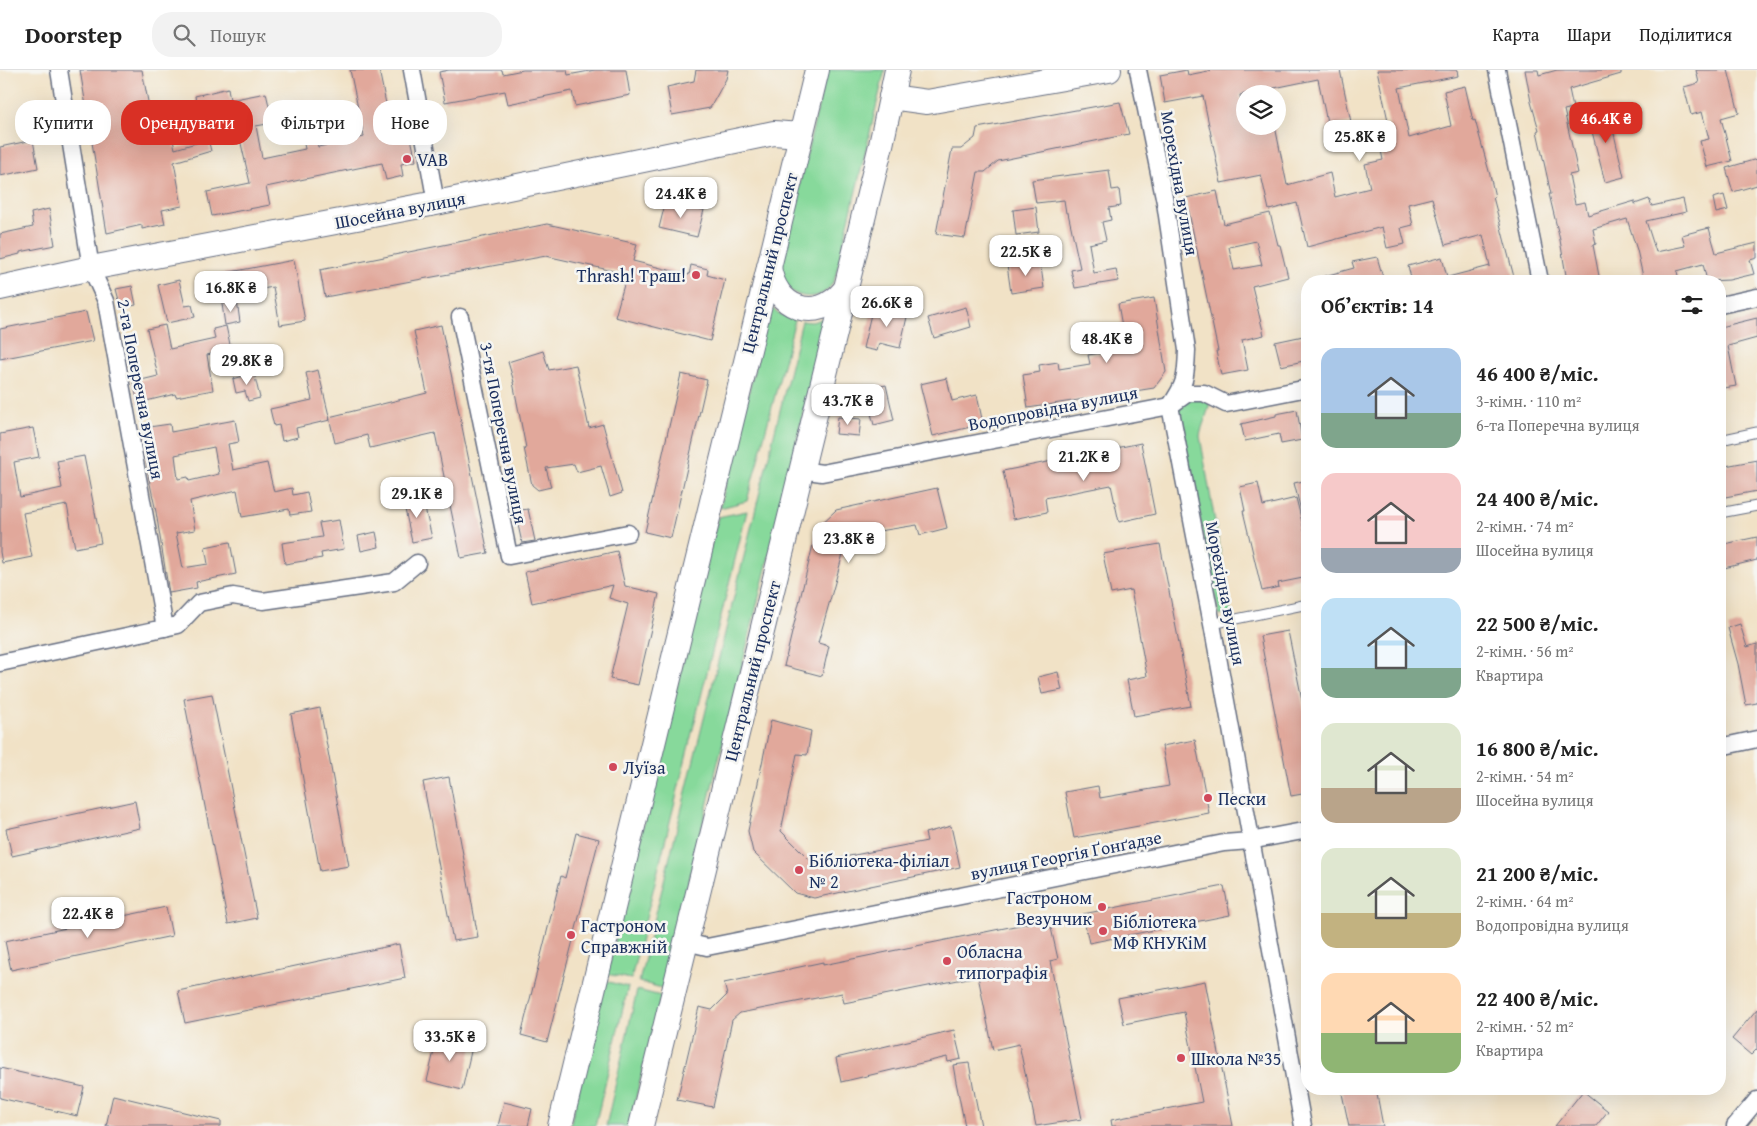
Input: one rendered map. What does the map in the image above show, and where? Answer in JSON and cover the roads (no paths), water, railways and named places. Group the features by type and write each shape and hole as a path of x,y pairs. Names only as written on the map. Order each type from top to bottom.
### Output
{"main road":[{"name":"Центральний проспект","path":"560,1126 817,70"},
{"name":"Центральний проспект","path":"641,1126 897,70"},
{"path":"891,97 927,102 1109,70"},
{"name":"Шосейна вулиця","path":"0,288 91,268 436,204 774,132 800,135"},
{"path":"769,267 770,278 778,294 793,305 801,308 821,308 830,304 844,291"}],"street":[{"name":"2-га Поперечна вулиця","path":"59,70 91,268 106,300 164,628"},
{"path":"412,70 436,204"},
{"name":"Морехідна вулиця","path":"1138,70 1164,202 1187,350 1186,372 1182,388 1170,406 1212,624 1303,1126"},
{"path":"1497,70 1539,275"},
{"path":"1726,304 1757,297"},
{"name":"3-тя Поперечна вулиця","path":"460,317 509,556 628,533"},
{"name":"Водопровідна вулиця","path":"801,470 822,473 1170,406 1188,393 1204,393 1226,404 1301,389"},
{"path":"0,663 178,625 200,603 233,596 263,601 394,582 417,564"},
{"path":"1726,746 1757,739"},
{"name":"вулиця Георгія Ґонґадзе","path":"686,942 707,947 1224,843 1250,841 1301,831"},
{"path":"1735,1126 1757,1100"}],"lane":[{"path":"1726,439 1757,432"},
{"path":"1726,512 1757,506"},
{"path":"1212,624 1301,605"}],"place":[{"name":"VAB","path":"407,159"},
{"name":"Thrash! Траш!","path":"696,275"},
{"name":"Луїза","path":"613,767"},
{"name":"Пески","path":"1208,798"},
{"name":"Бібліотека-філіал № 2","path":"799,870"},
{"name":"Гастроном Везунчик","path":"1102,907"},
{"name":"Бібліотека МФ КНУКіМ","path":"1103,931"},
{"name":"Гастроном Справжній","path":"571,935"},
{"name":"Обласна типографія","path":"947,961"},
{"name":"Школа №35","path":"1181,1058"}]}
